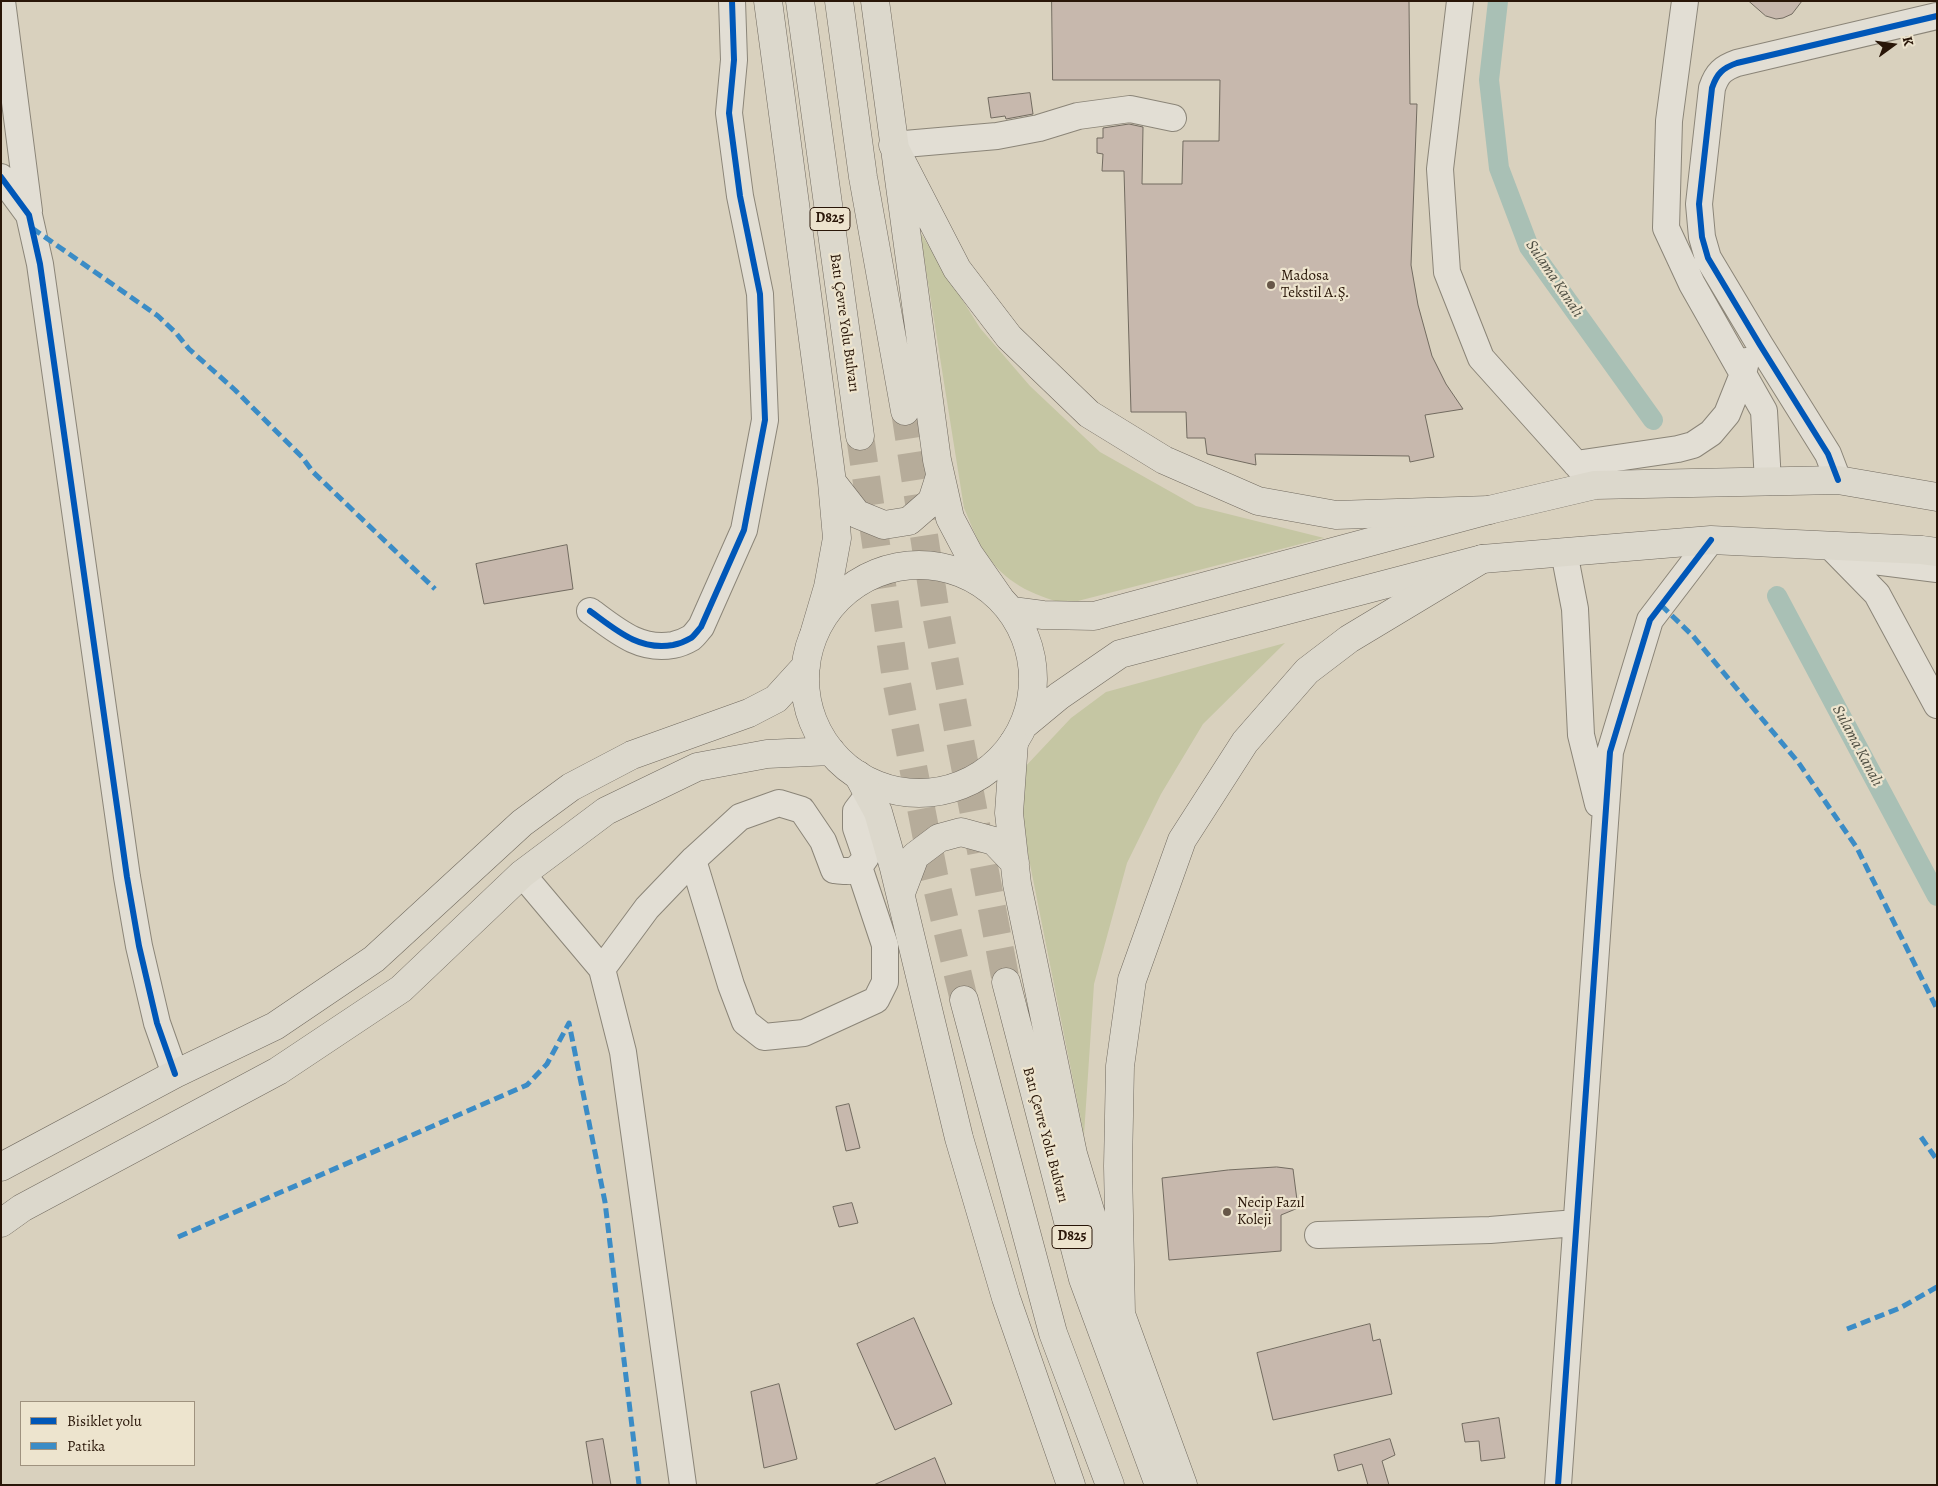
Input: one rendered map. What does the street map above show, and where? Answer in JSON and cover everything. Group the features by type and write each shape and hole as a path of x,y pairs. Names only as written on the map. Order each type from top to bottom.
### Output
{"main road":[{"path":"768,1 832,482 837,538 828,587 806,666 806,696 815,725 831,751 863,785 878,812 901,893 959,1138 1006,1298 1071,1485"},
{"name":"Batı Çevre Yolu Bulvarı","path":"800,1 860,436"},
{"name":"D825","path":"839,1 863,177 905,411"},
{"path":"875,1 893,144 940,476 950,518 969,554 1005,604 1026,638 1033,667 1032,696 1019,734 1009,813 1017,884 1073,1154 1120,1314 1183,1485"},
{"path":"893,144 957,268 1009,337 1097,420 1164,460 1258,501 1336,515 1489,510"},
{"path":"832,482 857,514 884,525 909,521 932,501 940,476"},
{"path":"815,631 835,601 864,578 898,566 934,565 969,576 1005,604 1043,615 1094,616 1489,510 1595,485 1838,480 1937,497"},
{"path":"863,785 926,793 960,786 991,768 1019,734 1059,696 1120,654 1482,559 1711,540 1836,551 1937,552"},
{"path":"1120,1314 1118,1166 1120,1066 1132,980 1182,840 1245,742 1307,671 1348,639 1482,559"},
{"path":"1,1167 175,1074 275,1026 374,959 522,823 571,787 632,755 749,713 776,699 806,666"},
{"path":"1,1223 22,1208 278,1071 401,988 522,874 606,811 697,767 767,754 831,751"},
{"path":"901,893 915,856 939,838 961,832 994,841 1015,863"},
{"name":"Batı Çevre Yolu Bulvarı","path":"1006,982 1083,1279 1159,1485"},
{"name":"D825","path":"964,1000 1053,1332 1110,1485"}],"street":[{"path":"2,1 29,215 40,264 135,926 157,1023 175,1074"},
{"path":"590,611 626,638 643,644 661,647 690,639 701,627 744,530 764,420 760,294 740,196 728,113 734,60 732,1"},
{"path":"1460,1 1440,169 1447,272 1481,358 1595,485"},
{"path":"1685,1 1669,121 1666,228 1692,284 1764,411 1768,482"},
{"path":"1838,480 1828,454 1708,258 1702,237 1699,204 1712,88 1719,72 1737,63 1937,16"},
{"path":"893,144 997,136 1039,128 1078,116 1130,109 1173,118"},
{"path":"1,177 29,215"},
{"path":"1576,464 1669,451 1693,445 1711,433 1727,414 1743,374 1753,334"},
{"path":"1558,1485 1610,752 1650,620 1711,540"},
{"path":"1836,551 1937,569"},
{"path":"1836,551 1877,594 1937,706"},
{"path":"1564,552 1575,609 1581,735 1604,830"},
{"path":"602,969 647,908 693,860 740,817 779,803 802,810 823,841 834,870 850,872 859,867 866,858 856,828 856,811 863,785"},
{"path":"693,860 731,985 745,1022 764,1037 804,1033 876,1000 885,982 885,945 859,867"},
{"path":"522,874 602,969 623,1052 683,1485"},
{"path":"1318,1235 1490,1230 1576,1223"}],"green space":[{"path":"920,232 980,328 1030,386 1100,452 1196,506 1324,538 1066,604 1019,586 992,562 984,551 964,508"},
{"path":"1285,643 1203,724 1161,794 1127,863 1094,984 1084,1135 1017,799 1023,769 1071,718 1106,692"}],"building":[{"name":"Madosa Tekstil A.Ş.","path":"1052,1 1409,1 1410,104 1417,104 1411,265 1418,305 1432,356 1446,384 1463,409 1425,415 1434,457 1410,462 1409,456 1255,454 1256,465 1207,454 1205,438 1187,438 1186,412 1131,412 1124,171 1102,171 1103,154 1097,153 1097,138 1103,138 1103,128 1129,124 1143,127 1142,184 1182,184 1183,141 1219,141 1220,80 1053,80"},
{"path":"1749,1 1802,1 1792,14 1776,19 1766,16"},
{"path":"1030,93 1033,114 1006,119 1005,116 991,118 988,98"},
{"path":"567,545 573,589 484,604 476,564"},
{"path":"849,1104 860,1148 846,1151 836,1107"},
{"name":"Necip Fazıl Koleji","path":"1277,1167 1293,1169 1298,1208 1281,1215 1281,1251 1169,1260 1162,1178 1228,1170"},
{"path":"852,1203 858,1223 839,1227 833,1207"},
{"path":"914,1318 952,1404 895,1430 857,1344"},
{"path":"1370,1324 1373,1341 1380,1339 1392,1394 1273,1420 1257,1353"},
{"path":"779,1384 797,1459 764,1468 751,1392"},
{"path":"1499,1418 1505,1458 1481,1461 1479,1441 1465,1442 1462,1424"},
{"path":"603,1439 611,1485 593,1485 586,1442"},
{"path":"1390,1439 1395,1455 1382,1461 1389,1485 1368,1485 1362,1464 1338,1471 1334,1455"},
{"path":"935,1458 946,1485 874,1485"}],"waterway":[{"name":"Sulama Kanalı","path":"1498,1 1489,80 1499,168 1529,247 1653,420"},
{"name":"Sulama Kanalı","path":"1777,596 1937,896"}],"tunnel":[{"path":"905,411 936,614 1006,982"},
{"path":"860,436 896,679 934,875 964,1000"}],"marked path":[{"path":"32,228 158,316 189,349 235,390 302,457 313,472 435,589"},
{"path":"1661,605 1693,636 1798,762 1857,848 1937,1009"},
{"path":"178,1237 527,1085 547,1064 569,1023 605,1202 639,1485"},
{"path":"1921,1137 1937,1160"},
{"path":"1847,1329 1900,1308 1937,1287"}],"cycle path":[{"path":"590,611 619,632 649,645 675,645 689,639 701,627 744,530 765,420 760,294 740,196 729,113 734,60 732,1"},
{"path":"1838,480 1828,454 1708,258 1702,237 1699,204 1712,88 1721,72 1737,63 1937,16"},
{"path":"1,177 29,215 40,264 127,877 139,946 157,1023 175,1074"},
{"path":"1558,1485 1610,752 1650,620 1711,540"}],"place":[{"name":"Madosa Tekstil A.Ş.","path":"1271,285"},
{"name":"Necip Fazıl Koleji","path":"1227,1212"}]}
